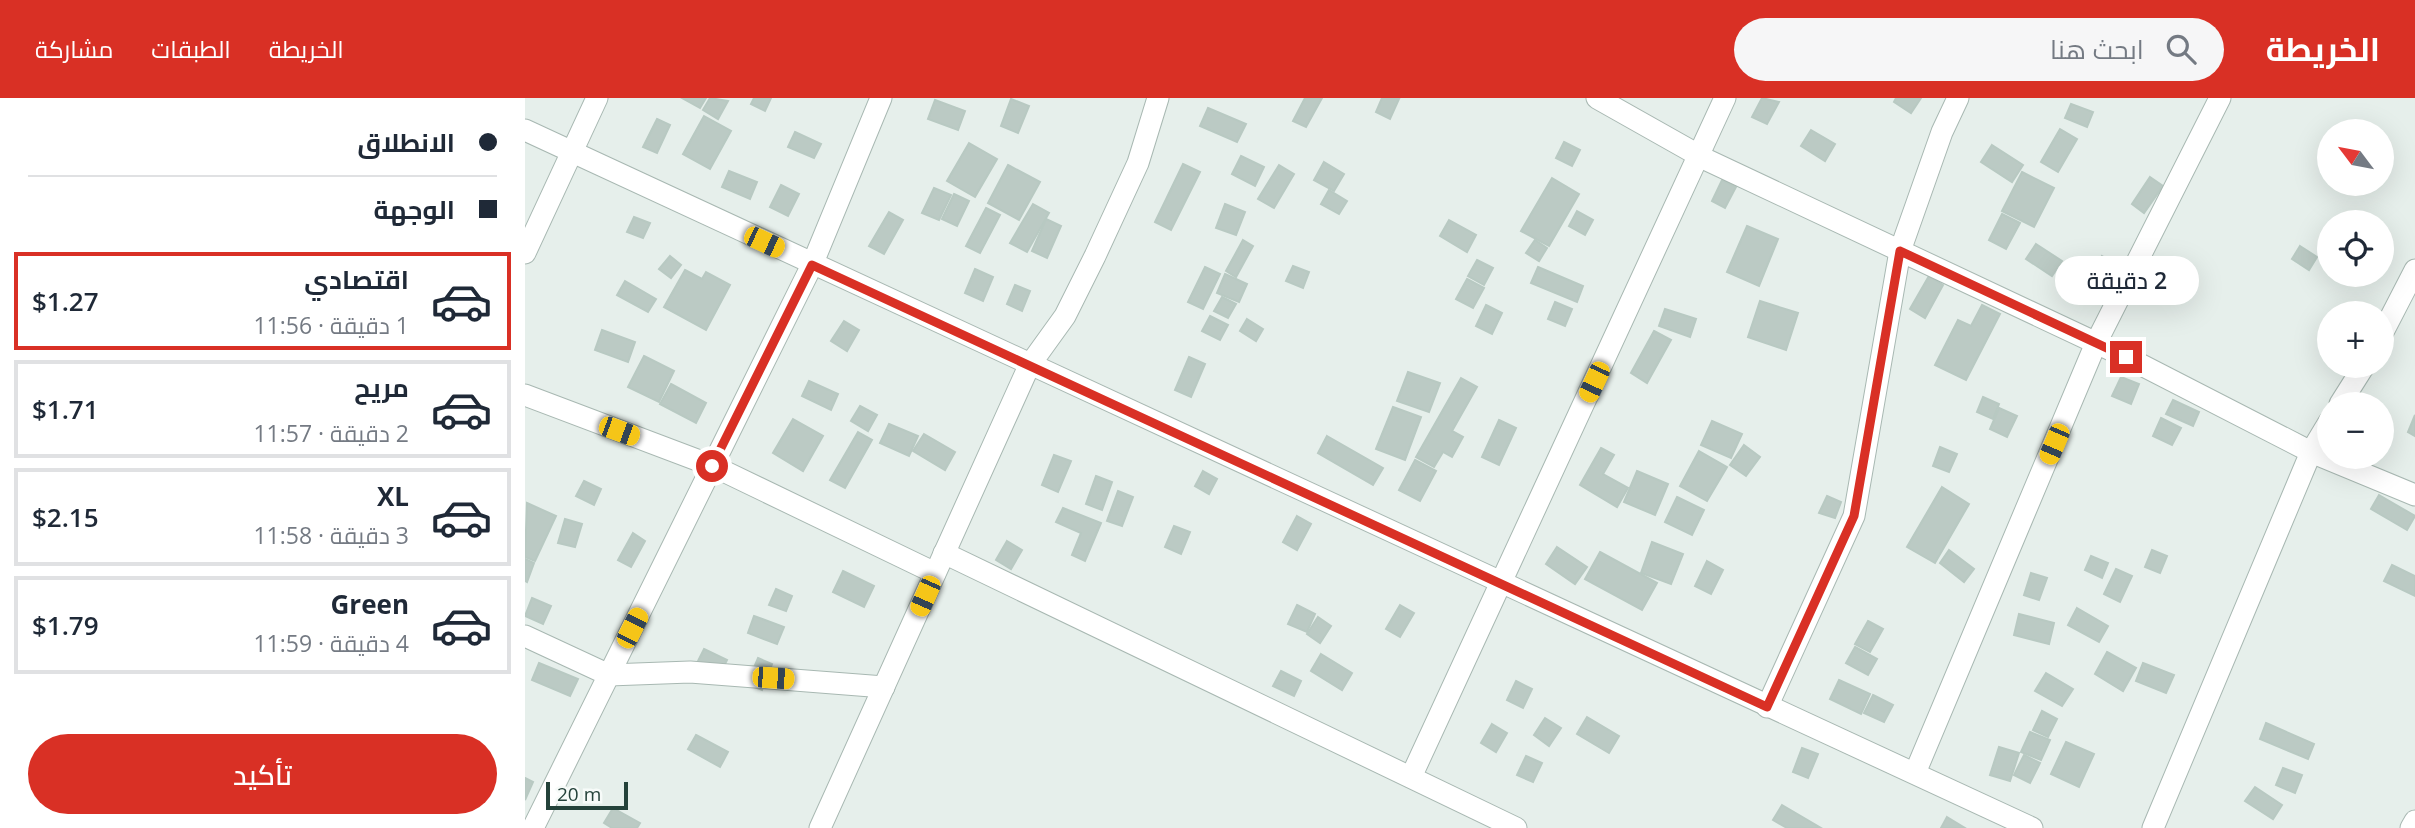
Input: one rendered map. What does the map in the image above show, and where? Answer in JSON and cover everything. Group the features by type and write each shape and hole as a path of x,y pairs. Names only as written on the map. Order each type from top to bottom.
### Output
{"street":[{"path":"525,253 597,98"},
{"path":"533,828 812,265 881,98"},
{"path":"820,828 1029,366 1065,316 1095,256 1138,163 1158,98"},
{"path":"1597,98 1699,155 2097,344 2311,452 2415,495"},
{"path":"1411,777 1725,98"},
{"path":"1767,707 1854,516 1900,251 1942,132 1958,98"},
{"path":"1915,773 2097,344 2220,98"},
{"path":"525,131 2032,828"},
{"path":"2394,311 2415,270"},
{"path":"525,395 712,466 935,573"},
{"path":"2153,828 2317,442"},
{"path":"944,553 1516,828"},
{"path":"525,636 609,675 690,672 884,687"},
{"path":"2411,828 2415,821"}],"building":[{"path":"682,98 706,98 700,108"},
{"path":"710,98 728,101 718,119 703,110"},
{"path":"754,98 771,98 765,111 751,104"},
{"path":"1305,98 1322,98 1306,127 1293,121"},
{"path":"1382,98 1399,99 1390,119 1376,112"},
{"path":"1762,98 1779,102 1767,124 1752,117"},
{"path":"1896,98 1921,98 1911,113 1894,102"},
{"path":"1011,99 1029,106 1018,133 1001,126"},
{"path":"935,100 965,111 958,130 928,119"},
{"path":"2071,104 2093,112 2087,127 2065,118"},
{"path":"1208,108 1246,124 1237,142 1200,126"},
{"path":"704,116 731,131 710,169 683,154"},
{"path":"657,119 670,125 657,153 643,147"},
{"path":"2060,129 2077,139 2058,172 2041,162"},
{"path":"1811,130 1835,144 1825,161 1801,146"},
{"path":"795,132 821,144 814,158 788,147"},
{"path":"1564,142 1580,150 1572,166 1556,158"},
{"path":"969,143 997,159 975,197 947,181"},
{"path":"1992,145 2023,165 2012,182 1981,162"},
{"path":"1241,156 1264,167 1255,186 1232,174"},
{"path":"1324,162 1344,174 1334,191 1314,180"},
{"path":"1183,164 1200,172 1171,230 1155,222"},
{"path":"1008,165 1040,182 1019,220 988,203"},
{"path":"1279,165 1294,174 1274,208 1258,199"},
{"path":"729,171 757,182 750,199 722,187"},
{"path":"2022,172 2054,188 2034,227 2002,211"},
{"path":"2150,177 2163,186 2144,213 2132,204"},
{"path":"1552,178 1579,194 1549,246 1521,231"},
{"path":"1722,180 1736,187 1725,208 1712,201"},
{"path":"781,185 799,194 788,216 770,207"},
{"path":"934,188 951,195 939,220 922,213"},
{"path":"1329,190 1347,201 1339,214 1321,204"},
{"path":"954,194 969,201 957,226 942,219"},
{"path":"1033,204 1049,213 1027,252 1010,243"},
{"path":"1225,204 1245,212 1236,235 1216,228"},
{"path":"986,208 1000,215 980,253 966,246"},
{"path":"1577,211 1593,220 1585,235 1569,226"},
{"path":"889,212 903,220 884,254 869,246"},
{"path":"2002,214 2020,223 2006,249 1989,240"},
{"path":"634,217 650,223 643,238 627,232"},
{"path":"1046,219 1061,226 1047,258 1032,251"},
{"path":"1449,220 1476,235 1467,252 1440,236"},
{"path":"1747,226 1778,239 1759,286 1727,272"},
{"path":"1243,240 1253,246 1236,277 1226,271"},
{"path":"1535,240 1547,248 1539,261 1526,253"},
{"path":"2036,244 2062,261 2052,276 2026,259"},
{"path":"2300,246 2317,257 2309,270 2292,259"},
{"path":"670,256 681,265 671,278 659,269"},
{"path":"2102,256 2117,265 2100,295 2085,287"},
{"path":"1477,260 1493,268 1484,285 1468,276"},
{"path":"1293,266 1309,272 1303,288 1286,281"},
{"path":"1205,267 1220,274 1203,309 1188,302"},
{"path":"1538,267 1583,286 1577,302 1531,283"},
{"path":"975,269 993,277 983,301 965,293"},
{"path":"685,270 702,279 706,272 730,285 706,330 664,307"},
{"path":"1225,274 1247,284 1239,302 1217,293"},
{"path":"1929,276 1943,285 1925,318 1910,309"},
{"path":"1467,279 1484,288 1473,308 1456,299"},
{"path":"625,281 656,299 648,312 617,295"},
{"path":"1015,285 1030,291 1022,311 1007,304"},
{"path":"1222,297 1236,304 1228,318 1214,311"},
{"path":"1760,301 1798,313 1786,350 1748,337"},
{"path":"1555,302 1572,309 1565,326 1548,319"},
{"path":"1486,305 1502,313 1492,334 1476,326"},
{"path":"1982,305 2000,314 1966,380 1935,365 1958,320 1971,326"},
{"path":"1665,309 1696,319 1690,337 1659,326"},
{"path":"1210,316 1228,325 1220,340 1202,331"},
{"path":"1247,319 1263,329 1256,341 1240,331"},
{"path":"844,321 859,330 847,351 831,341"},
{"path":"602,330 635,342 628,362 595,350"},
{"path":"1654,331 1671,340 1647,383 1631,373"},
{"path":"644,356 674,371 659,402 628,387"},
{"path":"1189,357 1205,364 1191,397 1175,390"},
{"path":"1408,372 1440,383 1429,412 1397,401"},
{"path":"2121,377 2139,384 2131,404 2112,396"},
{"path":"1461,378 1477,387 1452,431 1463,437 1452,457 1443,452 1434,467 1416,457"},
{"path":"809,381 838,394 831,410 802,396"},
{"path":"671,384 706,403 696,423 660,404"},
{"path":"1983,397 1999,404 1993,419 1977,412"},
{"path":"2173,400 2199,412 2193,426 2166,414"},
{"path":"860,406 877,415 868,431 851,421"},
{"path":"1393,407 1421,417 1405,460 1376,449"},
{"path":"1999,408 2017,416 2007,437 1990,429"},
{"path":"2415,415 2415,436 2408,432"},
{"path":"2161,418 2181,428 2172,445 2153,436"},
{"path":"793,419 823,436 803,471 773,453"},
{"path":"1499,420 1516,428 1499,465 1482,457"},
{"path":"1712,421 1742,434 1731,458 1701,445"},
{"path":"889,424 918,436 909,456 880,443"},
{"path":"858,432 872,440 845,488 830,480"},
{"path":"924,434 955,452 945,470 913,451"},
{"path":"1327,436 1383,468 1373,485 1318,453"},
{"path":"1744,445 1760,457 1746,476 1730,465"},
{"path":"1940,447 1957,454 1949,472 1933,466"},
{"path":"1601,448 1614,455 1603,474 1628,488 1617,507 1580,485"},
{"path":"1699,451 1727,467 1707,501 1680,486"},
{"path":"1054,455 1071,461 1058,492 1042,485"},
{"path":"1415,460 1436,471 1420,501 1399,490"},
{"path":"1203,471 1217,479 1209,494 1195,486"},
{"path":"1637,471 1668,484 1655,515 1624,502"},
{"path":"1096,476 1112,482 1102,510 1086,504"},
{"path":"584,481 601,489 594,505 576,496"},
{"path":"1942,487 1969,504 1935,563 1907,547"},
{"path":"1118,491 1133,497 1122,526 1107,521"},
{"path":"2379,495 2415,516 2407,530 2371,509"},
{"path":"1827,496 1841,502 1835,518 1819,513"},
{"path":"1677,497 1704,510 1692,535 1665,522"},
{"path":"527,503 556,516 535,561 525,557"},
{"path":"1063,508 1101,523 1085,561 1072,555 1081,533 1056,522"},
{"path":"1297,516 1311,524 1297,550 1283,542"},
{"path":"565,519 582,524 575,547 558,543"},
{"path":"1174,526 1190,532 1181,554 1165,547"},
{"path":"633,533 645,541 631,567 618,560"},
{"path":"1007,541 1022,550 1011,569 996,560"},
{"path":"1652,542 1683,554 1671,584 1641,573"},
{"path":"1557,547 1587,567 1575,584 1546,564"},
{"path":"1949,550 1974,569 1964,582 1940,563"},
{"path":"2152,550 2167,556 2160,573 2145,567"},
{"path":"1600,552 1657,583 1642,610 1585,579"},
{"path":"2091,556 2108,563 2102,578 2085,570"},
{"path":"525,559 534,563 527,582 525,581"},
{"path":"1707,561 1723,570 1711,594 1695,586"},
{"path":"2392,565 2415,576 2415,596 2384,581"},
{"path":"2116,569 2132,576 2120,602 2104,594"},
{"path":"843,571 874,586 864,607 833,592"},
{"path":"2031,573 2047,578 2039,600 2024,595"},
{"path":"776,589 792,596 786,611 769,605"},
{"path":"532,598 551,606 543,624 525,616"},
{"path":"1297,605 1315,614 1307,632 1288,624"},
{"path":"1400,605 1414,613 1400,637 1386,629"},
{"path":"2077,608 2108,626 2099,642 2068,625"},
{"path":"2019,614 2054,623 2049,644 2014,635"},
{"path":"754,616 784,627 777,644 748,633"},
{"path":"1318,617 1331,626 1320,643 1307,634"},
{"path":"1868,621 1883,629 1870,652 1855,644"},
{"path":"1855,647 1877,659 1868,675 1846,663"},
{"path":"704,649 727,660 719,676 696,665"},
{"path":"2107,652 2136,668 2123,691 2095,674"},
{"path":"1321,654 1352,673 1342,690 1311,671"},
{"path":"758,658 772,664 762,690 747,684"},
{"path":"539,663 578,679 570,696 532,680"},
{"path":"2143,663 2174,675 2166,693 2136,681"},
{"path":"1281,671 1301,681 1294,696 1273,686"},
{"path":"2046,673 2073,689 2062,706 2035,691"},
{"path":"1839,680 1870,694 1861,714 1830,699"},
{"path":"1516,681 1532,689 1523,708 1507,700"},
{"path":"1873,695 1893,705 1884,722 1864,713"},
{"path":"2042,711 2057,719 2048,737 2033,730"},
{"path":"1587,717 1619,736 1609,753 1577,734"},
{"path":"1545,718 1561,728 1549,746 1534,735"},
{"path":"2266,723 2314,744 2308,759 2260,739"},
{"path":"1492,724 1507,733 1496,752 1481,743"},
{"path":"2030,732 2050,740 2041,760 2021,752"},
{"path":"696,735 728,752 720,767 688,749"},
{"path":"2066,742 2094,754 2079,787 2051,774"},
{"path":"1999,747 2019,753 2010,781 1990,775"},
{"path":"1802,748 1818,754 1808,778 1793,772"},
{"path":"2024,755 2040,763 2030,783 2014,775"},
{"path":"1526,756 1542,763 1533,782 1517,775"},
{"path":"2283,768 2302,775 2295,793 2276,785"},
{"path":"525,778 533,782 525,800"},
{"path":"2255,787 2282,805 2273,819 2245,801"},
{"path":"1782,805 1821,828 1787,828 1773,820"},
{"path":"613,808 640,823 637,828 612,828 604,823"},
{"path":"1947,817 1965,828 1941,828"}],"route":[{"path":"712,466 812,265 1767,707 1854,516 1900,251 2126,357"}]}
